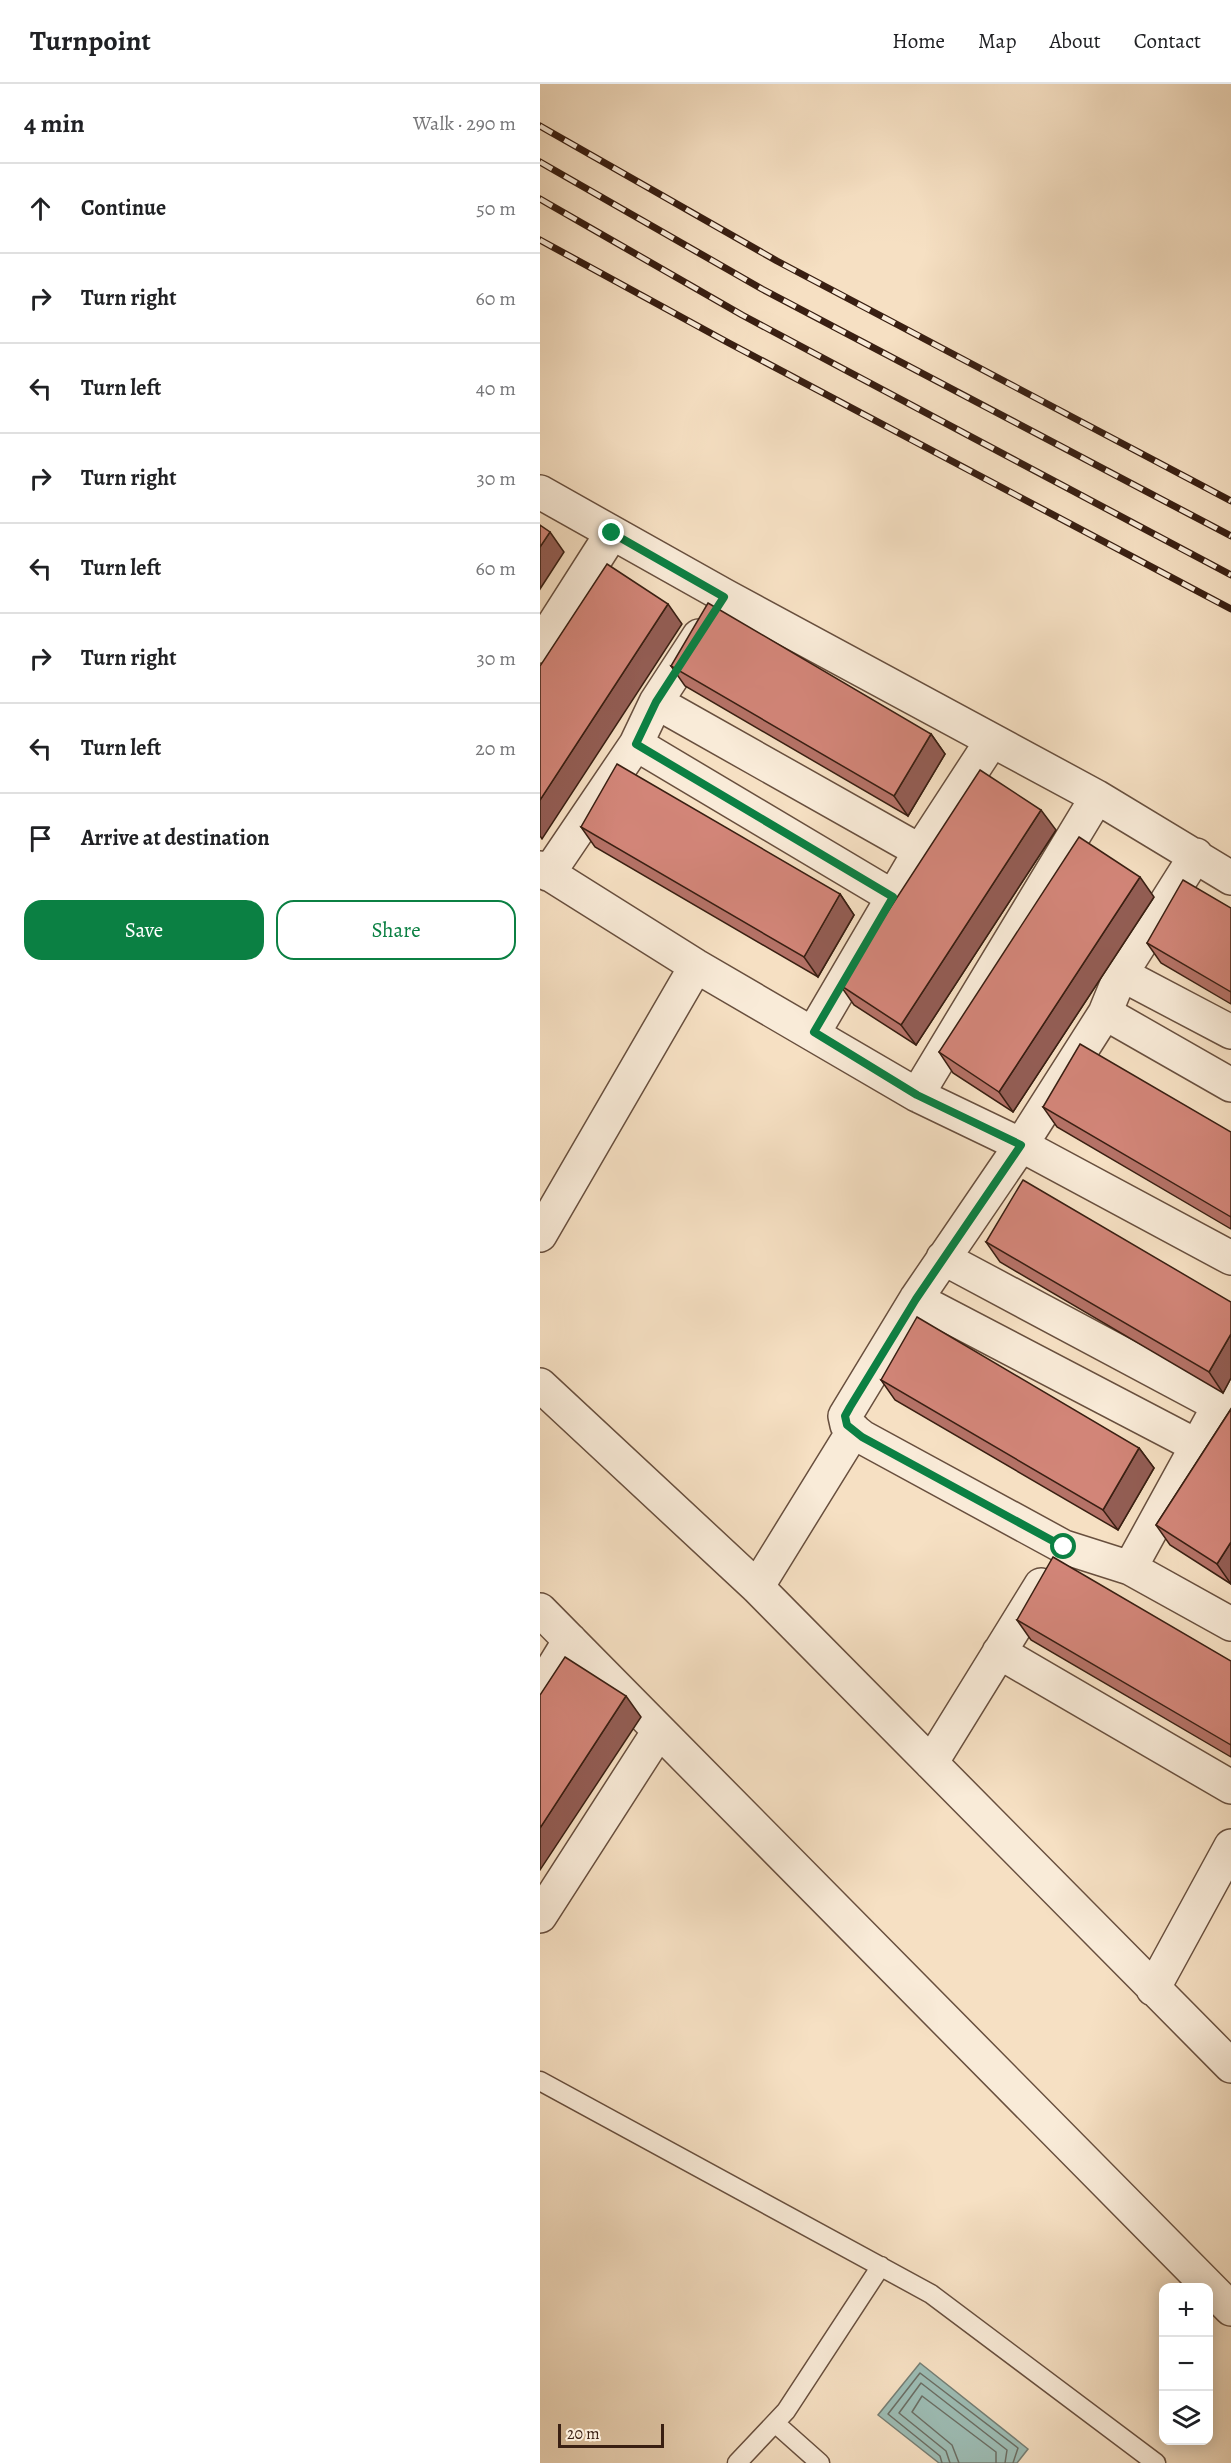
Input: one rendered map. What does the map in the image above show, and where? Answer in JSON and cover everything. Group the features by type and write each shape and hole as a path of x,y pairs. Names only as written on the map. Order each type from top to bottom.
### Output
{"street":[{"path":"540,492 724,597 1097,797 1231,878"},
{"path":"540,646 612,533"},
{"path":"724,597 656,702 636,744 544,871 696,966 814,1032 917,1095 1021,1145 1231,1258"},
{"path":"656,702 920,851"},
{"path":"814,1032 920,851 991,742"},
{"path":"636,744 893,897"},
{"path":"917,1095 1097,797"},
{"path":"1196,855 1122,974 1105,1013 1021,1145 916,1299 845,1416 847,1425 854,1430 1064,1547 1130,1568 1231,1624"},
{"path":"540,1235 696,966"},
{"path":"1122,974 1231,1032"},
{"path":"1105,1013 1231,1085"},
{"path":"943,1258 1224,1394 1130,1568"},
{"path":"916,1299 1197,1446"},
{"path":"540,1385 758,1587 1231,2066"},
{"path":"758,1587 854,1430"},
{"path":"931,1763 1064,1547"},
{"path":"540,1610 1231,2309"},
{"path":"540,1689 570,1641"},
{"path":"999,1652 1231,1787"},
{"path":"540,1916 659,1731"},
{"path":"1153,1989 1231,1846"}],"lane":[{"path":"540,2081 932,2294 1155,2463"},
{"path":"737,2463 786,2411 880,2266"},
{"path":"775,2423 820,2463"}],"water":[{"path":"920,2363 1028,2449 1017,2463 939,2463 878,2415"}],"building":[{"path":"540,525 550,532 540,547"},
{"path":"607,564 668,604 540,800 540,666"},
{"path":"708,603 931,734 894,796 671,666"},
{"path":"617,764 840,894 804,957 581,827"},
{"path":"980,770 1041,810 901,1025 840,985"},
{"path":"1079,837 1140,877 999,1092 939,1052"},
{"path":"1183,880 1231,908 1231,992 1147,943"},
{"path":"1080,1044 1231,1132 1231,1217 1043,1107"},
{"path":"1023,1180 1231,1302 1231,1334 1209,1372 986,1242"},
{"path":"917,1317 1139,1448 1103,1510 881,1380"},
{"path":"1231,1409 1231,1542 1217,1564 1156,1525"},
{"path":"1053,1557 1231,1661 1231,1745 1017,1620"},
{"path":"565,1657 626,1696 540,1828 540,1695"}],"railway":[{"path":"540,126 777,261 1231,501"},
{"path":"540,162 762,289 1231,536"},
{"path":"540,199 742,315 1231,575"},
{"path":"540,240 727,342 1231,609"}],"route":[{"path":"612,533 724,597 656,702 636,744 893,897 814,1032 917,1095 1021,1145 916,1299 845,1416 847,1425 862,1437 1064,1547"}]}
